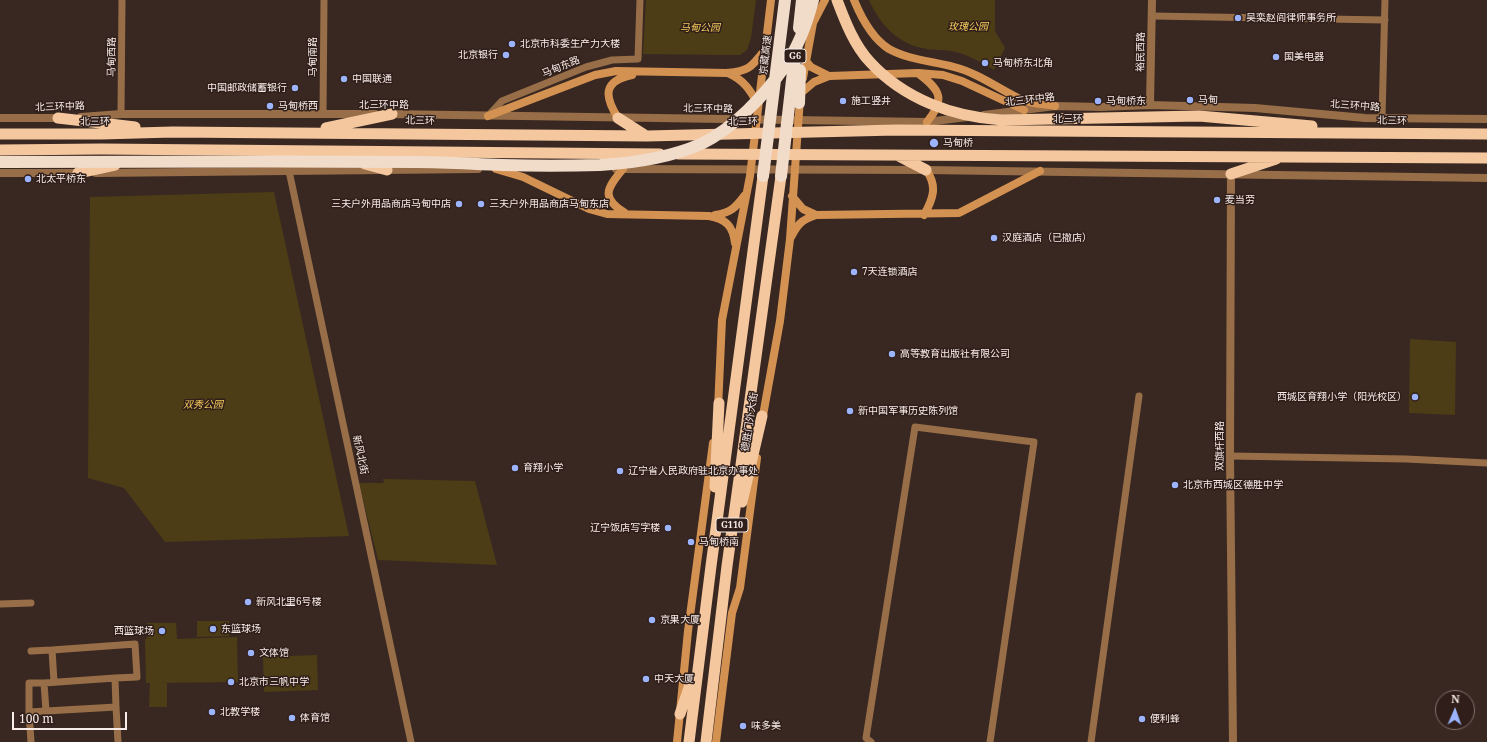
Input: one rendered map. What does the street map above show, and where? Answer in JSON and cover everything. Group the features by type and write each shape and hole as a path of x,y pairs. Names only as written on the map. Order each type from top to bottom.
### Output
{"highway":[{"name":"京藏高速","path":"763,176 785,0"},
{"name":"G6","path":"781,176 796,105 803,0"},
{"path":"0,162 420,162 580,166 620,164 646,160 668,155 700,144 723,132 749,108 768,88 786,65 800,38 813,0"},
{"path":"837,0 855,42 869,61 902,89 925,101 952,112 981,118 1002,120 1199,116 1378,133"},
{"path":"305,132 392,114"},
{"path":"58,118 173,132"},
{"path":"618,118 647,136"},
{"path":"896,130 927,122"},
{"name":"北三环","path":"0,134 305,132 647,136 896,130 1487,134"},
{"path":"0,150 101,149 652,154 1487,158"},
{"path":"78,173 185,150"},
{"path":"322,151 387,170"},
{"path":"623,169 652,154"},
{"path":"896,155 926,170"},
{"path":"1231,174 1285,156"},
{"name":"德胜门外大街","path":"689,742 763,176"},
{"name":"德胜门外大街","path":"706,742 727,566 781,176"},
{"path":"711,566 719,403"},
{"path":"727,566 762,416"},
{"path":"680,714 700,658"}],"main road":[{"path":"677,742 688,631 708,472 719,403 722,320 750,176 771,0"},
{"path":"796,105 813,23 825,0"},
{"path":"854,0 875,36 888,48 904,56 954,67 969,72 1024,100 1055,106"},
{"path":"488,116 595,75 616,71 739,72 749,68 765,51"},
{"path":"806,61 811,67 829,76"},
{"path":"618,118 611,108 608,100 608,92 612,83 622,77 650,72"},
{"path":"727,73 738,77 741,80 750,91 758,108"},
{"path":"796,105 814,82 829,76 918,73 943,75 962,81 1024,110"},
{"path":"918,73 934,85 938,95 938,102 935,112 927,122"},
{"name":"德胜门外大街","path":"716,742 732,613 740,588 762,416 780,321 790,239 796,105"},
{"path":"496,169 524,177 589,209 607,214 626,213 719,217 725,220 731,228 735,239 736,248"},
{"path":"623,169 614,179 609,190 609,198 615,206 626,213"},
{"path":"924,214 933,195 931,177 926,170"},
{"path":"790,239 798,225 806,218 816,215 959,214 1040,171"},
{"path":"709,216 725,214 733,209 747,192"},
{"path":"792,196 803,209 816,215"}],"street":[{"name":"马甸西路","path":"121,114 122,0"},
{"name":"马甸南路","path":"323,114 324,0"},
{"name":"马甸东路","path":"488,116 502,101 586,67 612,60 638,59 640,0"},
{"name":"裕民西路","path":"1150,105 1152,0"},
{"path":"1382,118 1385,0"},
{"path":"1152,16 1385,20"},
{"name":"北三环中路","path":"0,118 58,118 121,114 392,114 927,122 1055,106 1101,107 1150,105 1255,108 1382,118 1487,119"},
{"path":"0,173 289,172 496,169 926,170 1487,178"},
{"name":"新风北街","path":"289,172 411,742"},
{"name":"双旗杆西路","path":"1231,174 1230,456 1233,742"},
{"path":"1091,742 1139,396"},
{"path":"871,742 866,738 915,427 1034,442 990,742"},
{"path":"1230,456 1406,459 1487,463"},
{"path":"0,604 31,603"},
{"path":"31,651 135,644 137,677 29,683 31,742"},
{"path":"52,650 54,682"},
{"path":"115,678 118,742"},
{"path":"44,683 46,711"},
{"path":"29,712 116,707"}],"green space":[{"name":"马甸公园","path":"646,0 756,0 751,38 747,50 740,55 643,54"},
{"name":"玫瑰公园","path":"869,0 995,0 995,31 1005,48 994,70 960,53 917,47 899,38 892,32 879,18"},
{"name":"双秀公园","path":"274,192 349,536 165,542 124,488 88,478 90,197"},
{"path":"1410,339 1456,342 1455,415 1409,413"},
{"path":"383,479 475,481 497,565 378,560 359,483 384,483"},
{"name":"东篮球场","path":"197,621 229,621 229,636 197,637"},
{"path":"147,623 176,623 177,639 237,637 238,682 153,683 167,683 167,707 149,707 150,683 146,683 145,639 147,639"},
{"path":"317,655 318,690 264,692 263,657"}],"place":[{"name":"吴栾赵阎律师事务所","path":"1238,18"},
{"name":"北京市科委生产力大楼","path":"512,44"},
{"name":"北京银行","path":"506,55"},
{"name":"国美电器","path":"1276,57"},
{"name":"马甸桥东北角","path":"985,63"},
{"name":"中国联通","path":"344,79"},
{"name":"中国邮政储蓄银行","path":"295,88"},
{"name":"马甸","path":"1190,100"},
{"name":"施工竖井","path":"843,101"},
{"name":"马甸桥东","path":"1098,101"},
{"name":"马甸桥西","path":"270,106"},
{"name":"马甸桥","path":"934,143"},
{"name":"北太平桥东","path":"28,179"},
{"name":"麦当劳","path":"1217,200"},
{"name":"三夫户外用品商店马甸中店","path":"459,204"},
{"name":"三夫户外用品商店马甸东店","path":"481,204"},
{"name":"汉庭酒店（已撤店）","path":"994,238"},
{"name":"7天连锁酒店","path":"854,272"},
{"name":"高等教育出版社有限公司","path":"892,354"},
{"name":"西城区育翔小学（阳光校区）","path":"1415,397"},
{"name":"新中国军事历史陈列馆","path":"850,411"},
{"name":"育翔小学","path":"515,468"},
{"name":"辽宁省人民政府驻北京办事处","path":"620,471"},
{"name":"北京市西城区德胜中学","path":"1175,485"},
{"name":"辽宁饭店写字楼","path":"668,528"},
{"name":"马甸桥南","path":"691,542"},
{"name":"新风北里6号楼","path":"248,602"},
{"name":"京果大厦","path":"652,620"},
{"name":"东篮球场","path":"213,629"},
{"name":"西篮球场","path":"162,631"},
{"name":"文体馆","path":"251,653"},
{"name":"中天大厦","path":"646,679"},
{"name":"北京市三帆中学","path":"231,682"},
{"name":"北教学楼","path":"212,712"},
{"name":"体育馆","path":"292,718"},
{"name":"便利蜂","path":"1142,719"},
{"name":"味多美","path":"743,726"}]}
